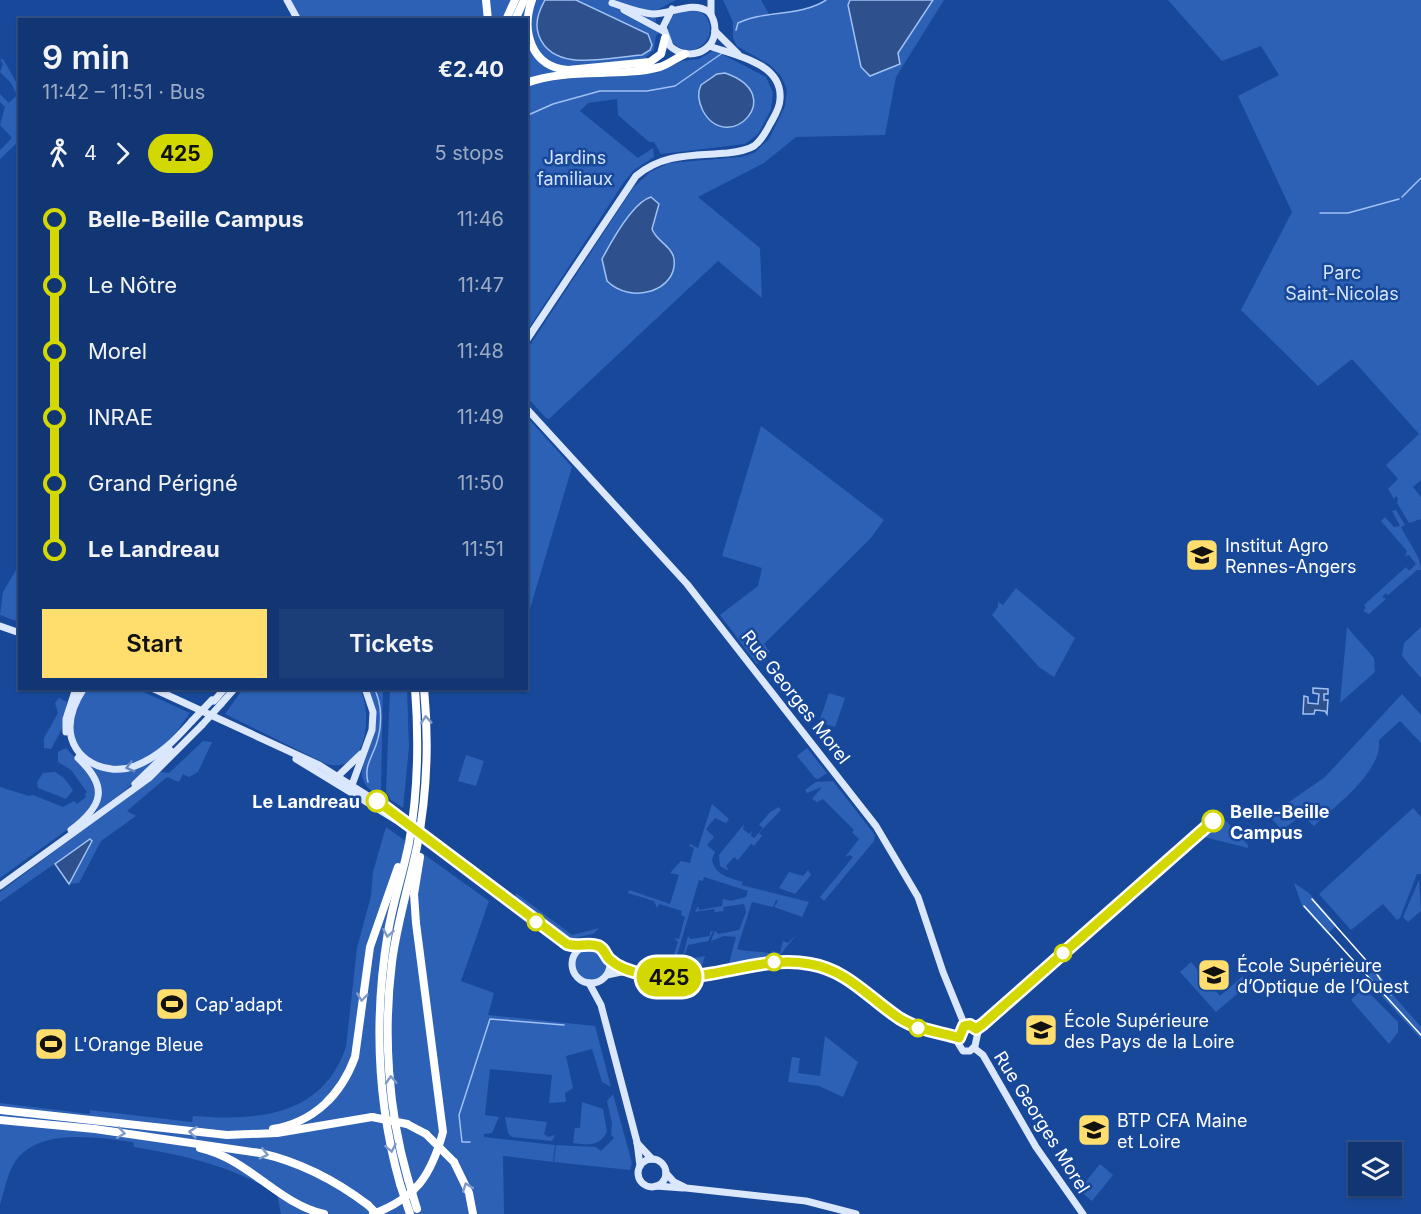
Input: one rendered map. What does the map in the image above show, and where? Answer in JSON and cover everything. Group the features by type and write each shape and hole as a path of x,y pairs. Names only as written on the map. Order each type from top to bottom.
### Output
{"highway":[{"path":"486,0 488,18"},
{"path":"507,18 515,0"},
{"path":"516,18 524,0"},
{"path":"532,0 528,18 529,42 543,62 555,68 568,70 650,62 662,54 664,35"},
{"path":"528,82 555,76 652,69 685,54"},
{"path":"415,690 417,773 413,843 388,930 379,1026 382,1102 400,1184 415,1212"},
{"path":"415,1212 392,1101 388,1023 392,962 426,755 427,725 424,690"},
{"path":"252,1134 307,1117 330,1099 349,1073 355,1057 370,947 403,850 413,843"},
{"path":"373,1214 396,1205 421,1182 436,1160 443,1132 416,923 414,894 420,855 413,843"},
{"path":"0,1110 206,1133 277,1133 372,1117 407,1124 426,1134 454,1162 470,1193 473,1214"},
{"path":"0,1120 234,1148 287,1160 327,1178 378,1214"},
{"path":"186,1142 226,1156 297,1203 324,1214"}],"street":[{"path":"287,0 297,18"},
{"path":"711,0 715,31 740,56"},
{"path":"609,1 664,35 673,49 685,54 697,54 709,46 715,31"},
{"path":"609,1 650,14 672,9 691,1 702,6 711,14"},
{"path":"664,35 666,18 672,9"},
{"path":"528,338 636,176 651,165 668,158 736,152 754,146 762,139 778,107 779,90 773,77 765,69 740,56 709,46"},
{"name":"Rue Georges Morel","path":"528,408 687,584 876,826 918,897 943,972 965,1026 973,1025 977,1030 974,1048 983,1055 1036,1148 1083,1214"},
{"path":"0,626 18,632"},
{"path":"55,847 89,817 99,795 95,777 73,752 66,734 66,719 75,690"},
{"path":"83,690 74,706 71,736 80,754 103,768 126,769 147,760 172,744 197,723"},
{"path":"156,690 281,748 352,785 562,942 572,958 574,975 589,983 601,1005 637,1142 639,1175 647,1185 806,1201 856,1214"},
{"path":"0,886 107,810 216,702 232,690"},
{"path":"352,785 372,730 373,712 366,690"},
{"path":"216,702 222,691"},
{"path":"281,748 397,818"},
{"path":"337,777 364,750"},
{"path":"562,942 580,947 597,946 605,951 609,959 637,973"},
{"path":"572,958 580,947"},
{"path":"601,1005 604,977 609,959"},
{"path":"589,983 604,977 637,973 686,977 775,962 812,964 845,977 908,1023 959,1038"},
{"path":"965,1026 959,1038 961,1050 967,1052 974,1048"},
{"path":"637,1142 652,1159 661,1161 666,1173 674,1182 686,1188"},
{"path":"640,1166 652,1159"},
{"path":"656,1186 663,1181 666,1173"}],"green space":[{"name":"Jardins familiaux","path":"286,0 545,0 538,15 648,34 576,0 676,0 657,10 655,28 659,34 656,35 654,50 646,57 657,73 682,61 699,59 714,50 766,77 773,93 771,110 758,134 745,144 661,154 654,142 649,142 618,115 617,99 588,103 580,111 638,158 653,148 654,157 634,170 624,182 528,329 528,18 296,18"},
{"path":"723,0 761,0 770,16 814,6 826,0 944,0 896,77 885,135 796,137 764,163 698,197 760,248 762,298 718,261 549,419 546,418 528,398 528,348 633,188 650,172 669,163 741,157 754,153 769,139 785,106 787,90 781,76 770,65 737,46 733,38 733,22"},
{"name":"Parc Saint-Nicolas","path":"1168,0 1421,0 1421,480 1413,487 1421,497 1421,519 1409,523 1397,503 1398,498 1396,496 1394,499 1388,489 1398,479 1386,465 1419,434 1352,359 1318,386 1241,310 1292,212 1238,96 1279,75 1261,46 1222,61"},
{"path":"689,8 703,15 710,29 703,43 689,50 675,43 668,29 675,15"},
{"path":"3,59 18,85 18,142 0,159 0,150 12,138 0,125 5,107 0,102 0,94 9,103 17,95 11,83 0,72 3,64 0,60"},
{"path":"528,418 572,467 528,616"},
{"path":"761,426 884,520 870,539 764,644 770,652 757,664 720,615 758,586 762,568 722,556"},
{"path":"1396,510 1405,525 1401,527 1416,554 1421,570 1417,570 1388,595 1386,593 1382,597 1386,599 1369,614 1363,611 1366,608 1364,605 1406,567 1409,571 1416,564 1409,555 1405,556 1407,551 1381,521 1385,517 1394,527 1400,526 1392,511"},
{"path":"18,567 18,622 0,615 3,592"},
{"path":"1016,588 1075,638 1054,677 1039,667 992,615 998,607 998,602 1003,605"},
{"path":"1347,627 1374,658 1375,672 1340,703"},
{"path":"1421,627 1421,678 1402,656 1404,643"},
{"path":"85,690 139,690 190,713 167,743 156,753 139,762 114,765 90,759 81,751 75,741 73,727 77,707"},
{"path":"242,690 360,690 364,700 366,728 358,753 350,761 338,765 324,763 225,714"},
{"path":"369,690 383,690 381,789 375,793 367,787 362,772 376,725"},
{"path":"390,690 407,690 409,747 403,808 391,800 386,792"},
{"path":"829,693 845,698 835,727 819,722"},
{"path":"1402,694 1421,715 1421,743 1400,721 1379,740 1378,752 1366,776 1345,798 1314,826 1302,815 1282,830 1269,816 1325,777"},
{"path":"59,698 67,702 63,727 51,749 44,748 44,738 58,713 55,703"},
{"path":"203,741 212,742 198,772 189,777 183,774 179,782 167,777 127,811 136,816 101,841 79,883 69,884 92,841 90,839 0,902 0,892 160,772 169,773"},
{"path":"66,748 93,778 96,798 85,817 0,878 0,787 29,796 33,795 63,807 74,801 77,804 86,797 87,792 71,770 58,762 58,752"},
{"path":"807,748 827,773 818,779 797,756"},
{"path":"466,755 484,761 476,786 458,781"},
{"path":"155,759 157,762 96,812 101,793 97,776 89,765 106,771"},
{"path":"55,772 64,778 73,790 66,799 38,788 37,782 43,773"},
{"path":"833,781 875,835 874,841 824,901 820,897 853,857 850,855 845,857 859,839 852,832 854,830 823,799 817,802 812,799 822,787 807,793 805,790 816,782"},
{"path":"712,804 729,819 726,823 715,818 706,829 714,837 707,845 715,852 712,859 716,869 728,877 743,882 741,885 809,902 802,917 774,907 778,901 776,900 773,907 752,902 737,949 771,954 772,951 780,953 783,941 788,943 797,934 780,955 729,963 736,937 724,936 711,941 715,931 718,934 739,930 746,912 744,904 723,907 724,911 715,912 714,909 695,912 698,906 699,910 722,906 723,899 731,901 746,897 748,891 704,877 703,881 699,880 673,969 665,969 670,967 678,942 674,938 679,939 685,917 681,915 682,911 659,904 657,908 654,901 628,893 629,890 670,904 679,875 670,873 681,861 690,863 694,848 689,846 690,844 698,848"},
{"path":"779,807 781,810 759,833 762,836 754,846 751,844 738,860 734,857 726,866 729,871 720,866 719,855 744,824 743,829 749,834 752,831 751,836 754,838 763,828 759,825 770,812"},
{"path":"1413,808 1421,817 1421,874 1417,874 1400,918 1397,920 1383,904 1351,930 1319,894"},
{"path":"1225,820 1248,845 1248,848 1204,837 1220,821"},
{"path":"386,827 489,901 461,981 494,993 488,1015 595,1026 611,1087 602,1082 592,1049 566,1056 573,1088 565,1093 566,1102 549,1103 552,1075 490,1069 485,1115 499,1117 492,1133 484,1134 484,1137 555,1145 553,1162 503,1156 504,1214 281,1214 277,1194 244,1176 190,1158 134,1147 133,1142 85,1137 68,1137 36,1144 23,1153 11,1169 0,1205 0,1103 90,1114 90,1110 192,1122 193,1116 241,1117 284,1110 304,1101 321,1088 335,1070 346,1047 357,948 371,896 373,872"},
{"path":"808,870 811,875 795,894 779,888 789,872 803,876"},
{"path":"1419,880 1421,911 1408,922 1403,917"},
{"path":"1294,883 1309,893 1337,925 1327,934 1302,906"},
{"path":"516,893 572,935 599,928 593,934 570,939 515,898"},
{"path":"713,931 708,941 688,945 683,960 705,956 701,968 680,969 688,936 691,939 710,936 710,932"},
{"path":"591,948 603,952 607,964 603,976 591,980 579,976 575,964 579,952"},
{"path":"1191,962 1220,996 1243,976 1244,988 1216,1012 1180,972"},
{"path":"1376,969 1393,995 1421,1027 1421,1039 1365,978"},
{"path":"1364,988 1398,1022 1398,1032 1389,1044 1351,1000"},
{"path":"825,1036 858,1062 843,1097 819,1086 788,1082 792,1057 800,1058 798,1073 820,1076"},
{"path":"613,1094 632,1163 630,1170 554,1162 556,1145 596,1147 601,1151 614,1138 611,1135 612,1123 607,1101"},
{"path":"582,1102 603,1109 607,1132 597,1143 573,1143 575,1128 580,1128"},
{"path":"505,1117 547,1122 544,1134 548,1137 555,1135 552,1141 512,1137 508,1133"},
{"path":"1100,1164 1113,1175 1092,1201 1079,1190"}],"shaded area":[{"path":"545,0 576,0 648,34 652,45 650,50 642,55 599,60 570,59 557,55 546,48 539,36 538,17"},
{"path":"850,0 933,0 898,53 900,64 870,76 861,67 848,5"},
{"path":"725,73 744,83 752,95 753,107 748,117 738,125 726,127 714,123 703,111 699,95 701,85 717,74"},
{"path":"651,197 659,204 652,229 673,254 673,270 669,279 651,291 628,292 607,281 602,259 630,214 644,200"},
{"path":"1313,688 1328,689 1328,694 1324,694 1324,700 1328,700 1327,714 1325,711 1315,710 1314,714 1303,714 1304,696 1308,697 1308,703 1318,704 1319,694 1313,693"},
{"path":"90,839 92,841 69,884 55,864"}],"waterway":[{"path":"736,30 738,23 748,19 805,9 826,0"},
{"path":"528,115 553,104 600,91 647,91 675,86 721,54"},
{"path":"1402,197 1421,178"},
{"path":"1320,213 1348,213 1399,199"},
{"path":"368,782 367,767 378,738 380,724 379,702 375,690"},
{"path":"470,1142 462,1142 459,1115 490,1019 564,1025"}],"tram line":[{"path":"1312,899 1372,967 1391,995"},
{"path":"1304,906 1421,1035"}],"bus line":[{"name":"425","path":"377,801 422,833 430,842 562,942 580,947 597,946 605,951 609,959 637,973 686,977 765,963 812,964 835,971 855,983 908,1023 920,1029 959,1038 964,1026 975,1026 976,1029 983,1024 1213,821"}],"place":[{"name":"Institut Agro Rennes-Angers","path":"1202,555"},
{"name":"Le Landreau","path":"377,801"},
{"name":"Belle-Beille Campus","path":"1213,821"},
{"name":"École Supérieure d’Optique de l’Ouest","path":"1214,975"},
{"name":"Cap'adapt","path":"172,1004"},
{"name":"École Supérieure des Pays de la Loire","path":"1041,1030"},
{"name":"L'Orange Bleue","path":"51,1044"},
{"name":"BTP CFA Maine et Loire","path":"1094,1130"}]}
